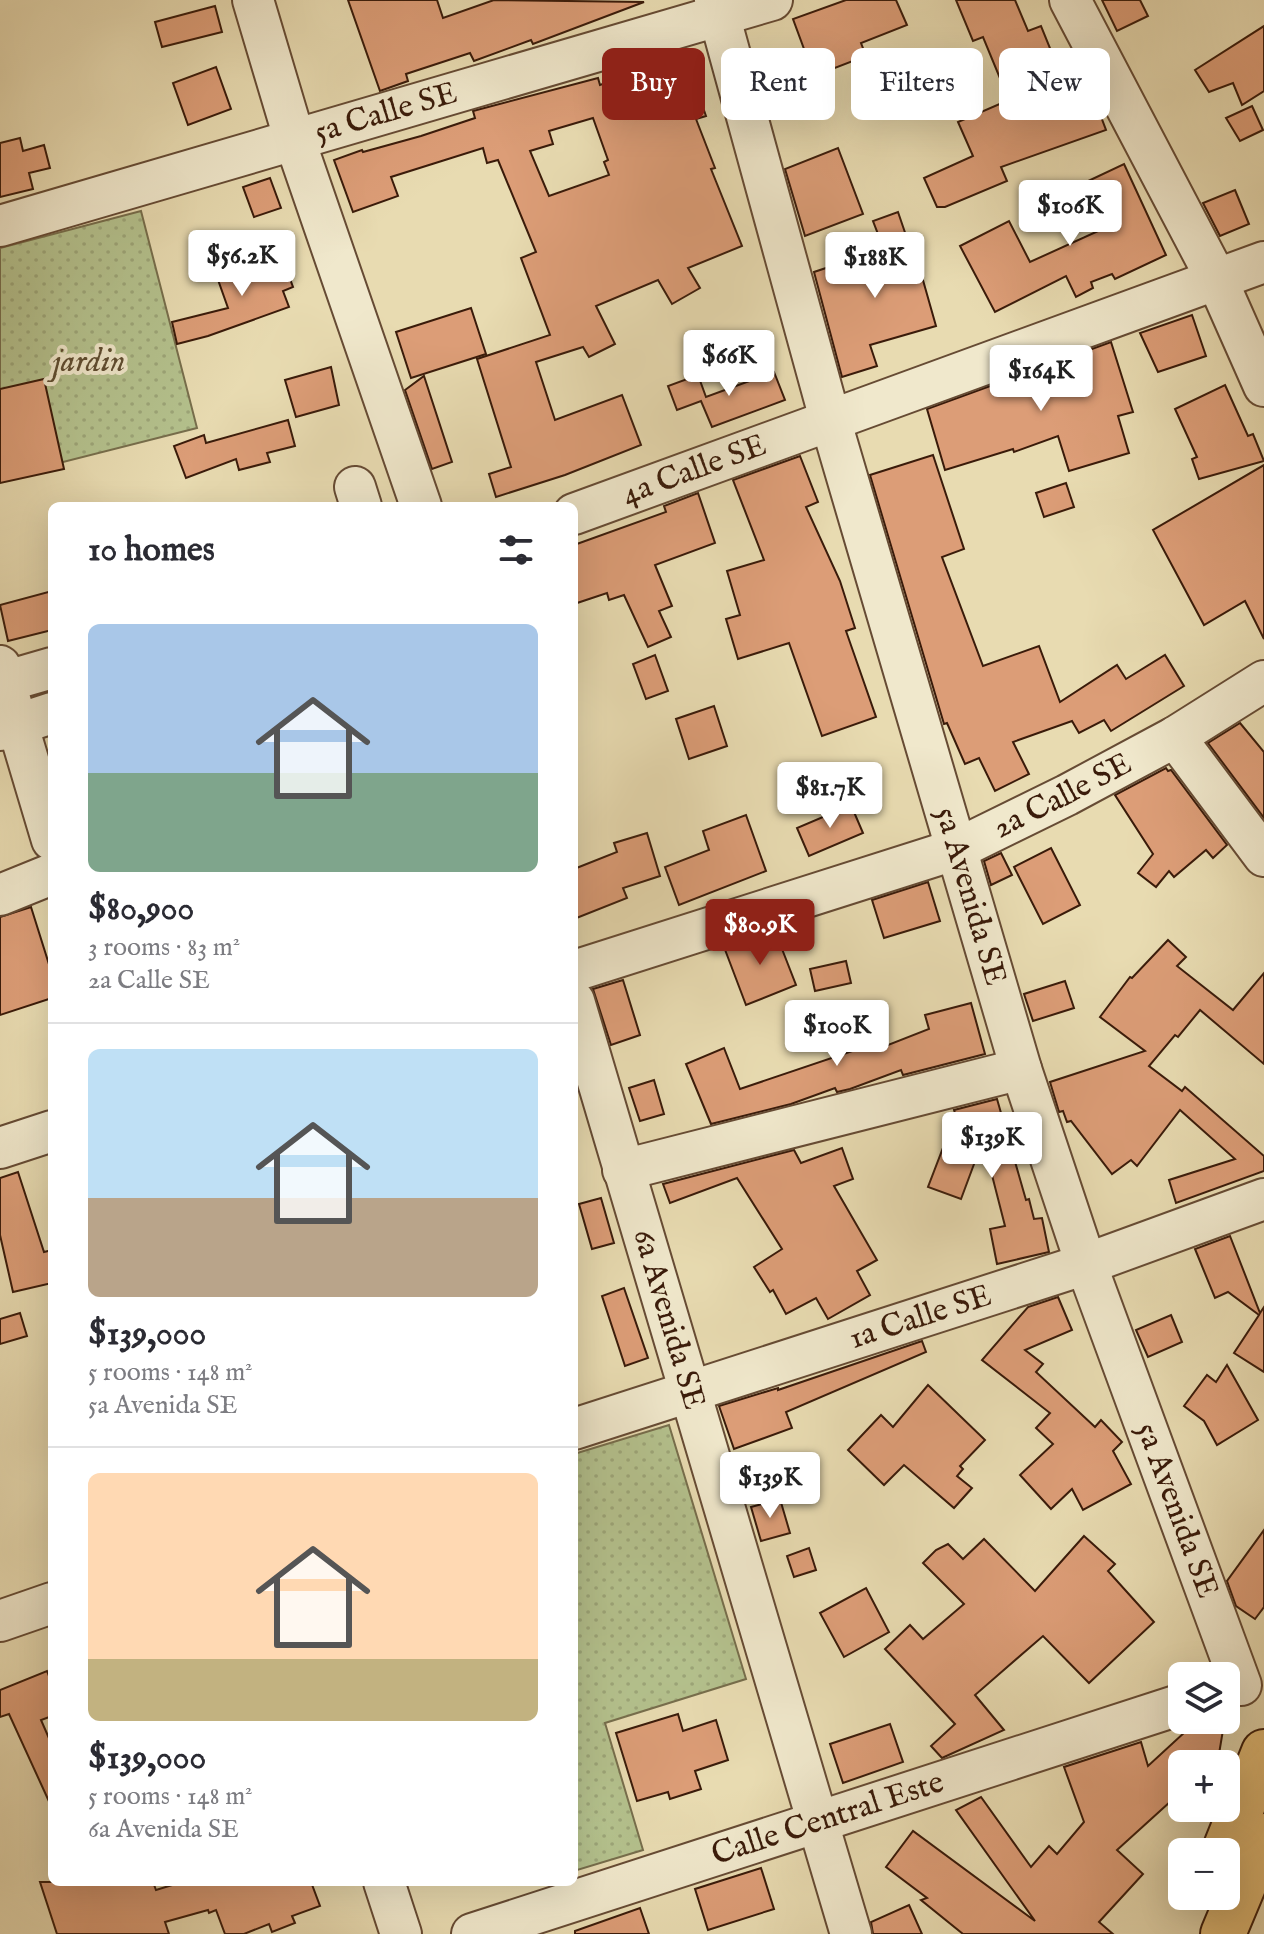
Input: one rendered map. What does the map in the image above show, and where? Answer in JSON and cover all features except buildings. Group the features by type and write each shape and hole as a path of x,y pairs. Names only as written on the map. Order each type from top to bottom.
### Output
{"main road":[{"path":"1230,1838 1264,1752"},
{"path":"1223,1934 1264,1836"},
{"path":"1192,1934 1201,1910"}],"street":[{"path":"253,0 295,141 420,502"},
{"name":"5a Calle SE","path":"0,226 295,141 717,8 772,0"},
{"path":"1070,0 1217,280 1264,386"},
{"name":"5a Avenida SE","path":"717,8 830,419 1021,1069 1086,1264 1244,1685"},
{"name":"4a Calle SE","path":"578,513 1264,262"},
{"path":"48,669 2,677 23,722 48,824"},
{"name":"2a Calle SE","path":"578,970 957,849 1175,737 1264,681"},
{"path":"1175,737 1264,856"},
{"path":"0,895 48,876"},
{"name":"6a Avenida SE","path":"578,1015 851,1934"},
{"path":"623,1170 1021,1069"},
{"path":"0,1148 48,1132"},
{"name":"1a Calle SE","path":"578,1428 1086,1264 1264,1199"},
{"path":"0,1621 48,1604"},
{"name":"Calle Central Este","path":"472,1934 1168,1709"},
{"path":"385,1886 401,1934"}],"green space":[{"name":"jardin","path":"141,211 197,428 0,478 0,248"},
{"path":"669,1425 746,1679 605,1723 643,1850 578,1870 578,1453"}]}
